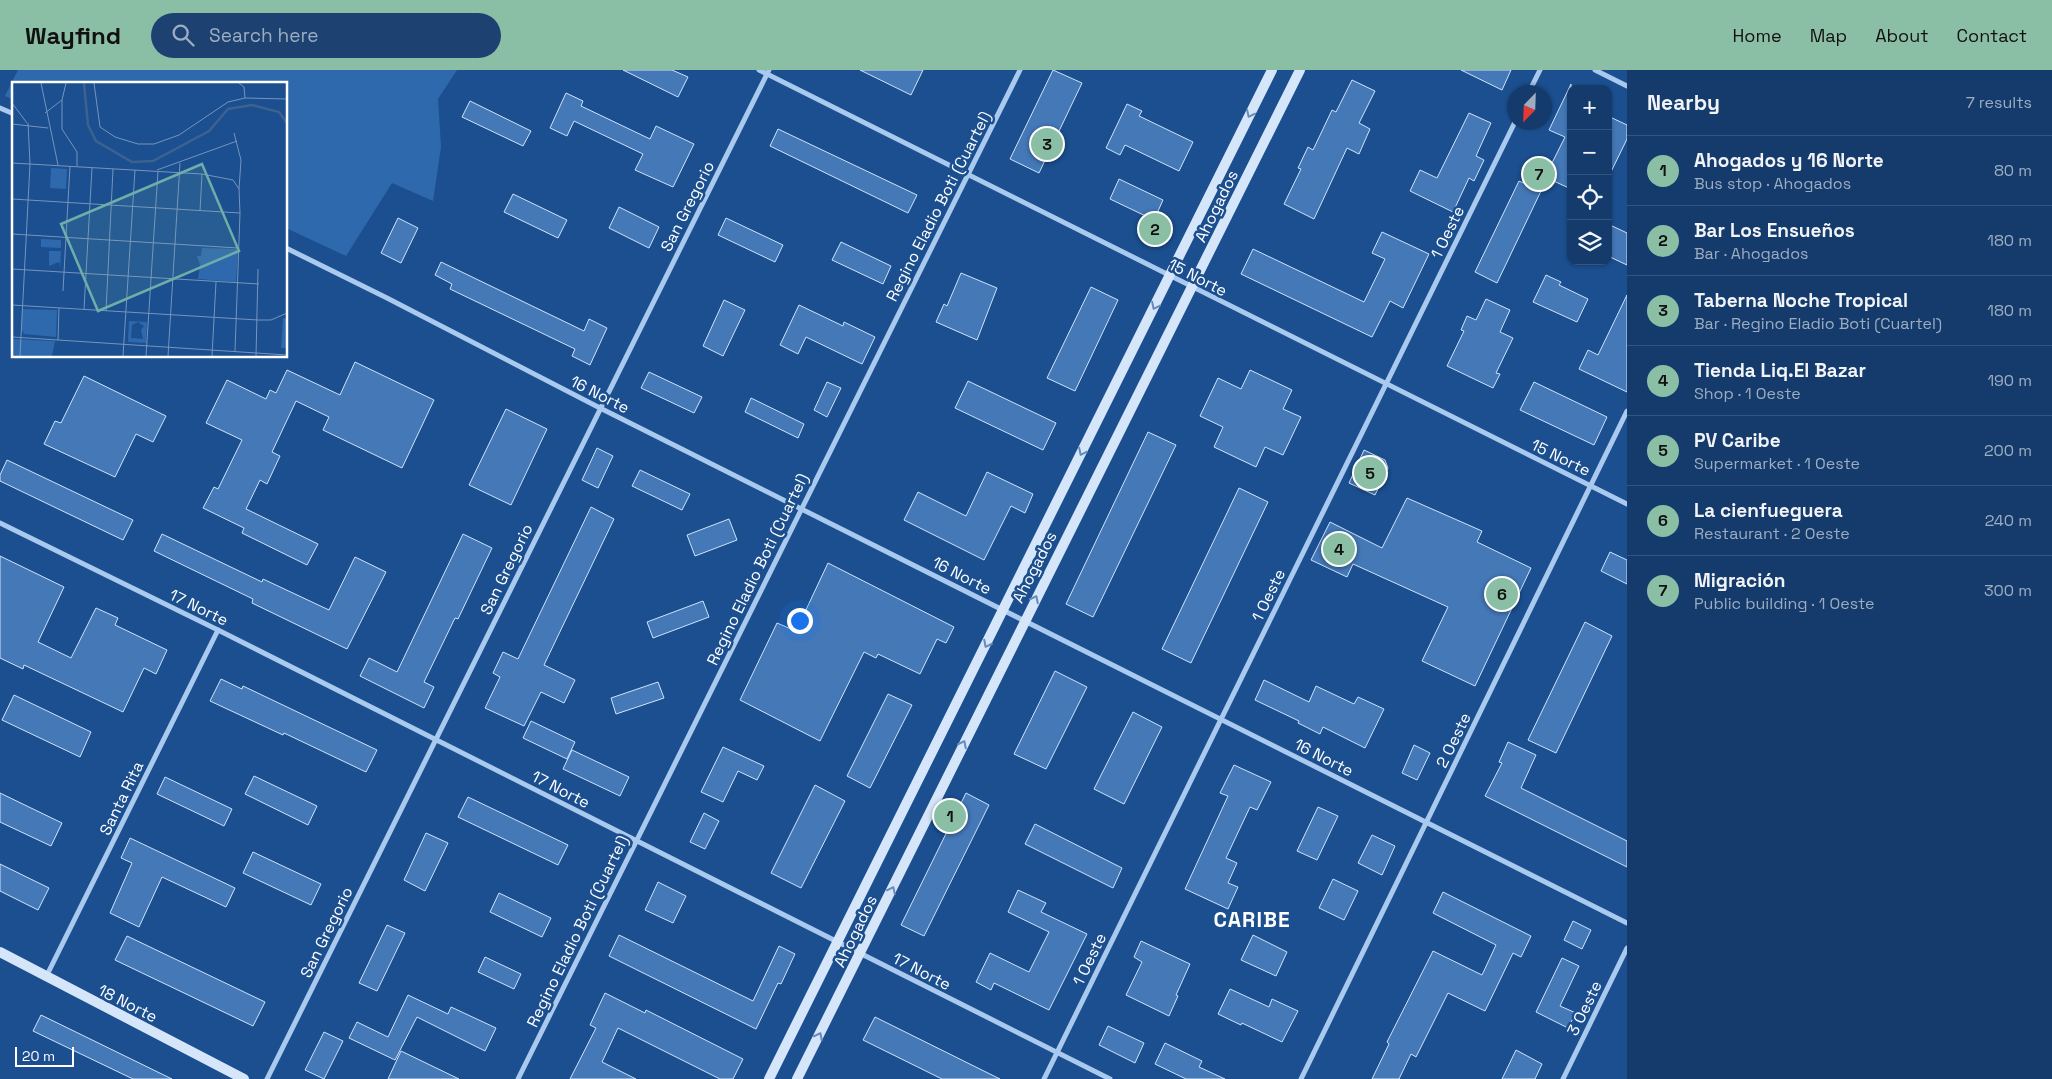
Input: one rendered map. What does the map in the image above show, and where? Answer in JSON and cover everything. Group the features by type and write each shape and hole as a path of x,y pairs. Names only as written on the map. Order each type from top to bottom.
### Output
{"main road":[{"name":"Ahogados","path":"769,1079 1272,70"},
{"name":"Ahogados","path":"797,1079 1300,70"},
{"name":"18 Norte","path":"0,952 46,978 244,1079"}],"street":[{"name":"15 Norte","path":"759,70 768,72 1192,288 1627,504"},
{"name":"Regino Eladio Boti (Cuartel)","path":"518,1079 1020,70"},
{"path":"1532,85 1540,70"},
{"path":"1595,70 1627,86"},
{"name":"San Gregorio","path":"267,1079 768,72"},
{"path":"0,108 12,113"},
{"name":"1 Oeste","path":"1044,1079 1510,130"},
{"name":"16 Norte","path":"288,249 600,408 1627,922"},
{"name":"2 Oeste","path":"1301,1079 1627,411"},
{"name":"17 Norte","path":"0,523 218,630 1110,1079"},
{"name":"Santa Rita","path":"46,978 218,630"},
{"name":"3 Oeste","path":"1563,1079 1627,948"}],"shaded area":[{"path":"18,70 457,70 438,99 441,147 433,201 392,183 346,256 288,229 288,82 12,82"},
{"path":"12,82 12,99 5,96"}],"building":[{"path":"623,70 672,70 688,77 678,97"},
{"path":"860,70 923,70 911,95"},
{"path":"1053,70 1082,83 1039,173 1010,159"},
{"path":"1461,70 1511,70 1502,90"},
{"path":"1352,80 1375,91 1359,123 1370,129 1359,154 1347,148 1314,219 1284,204 1301,169 1298,168 1308,147 1313,150 1332,110 1336,112"},
{"path":"1567,92 1567,187 1545,177 1565,137 1549,130 1552,130 1552,124"},
{"path":"566,93 583,101 581,106 650,139 656,126 694,144 673,187 635,170 643,154 574,121 567,136 550,128"},
{"path":"470,101 531,131 523,146 462,117"},
{"path":"1127,104 1142,111 1139,116 1193,142 1179,171 1125,145 1120,155 1106,148"},
{"path":"1469,113 1491,123 1476,156 1484,160 1474,181 1469,178 1453,212 1410,191 1420,170 1437,178"},
{"path":"1612,118 1627,125 1627,139 1612,170"},
{"path":"778,129 917,195 908,213 770,146"},
{"path":"1119,179 1163,200 1154,220 1110,199"},
{"path":"1519,181 1541,191 1497,283 1475,272"},
{"path":"513,194 567,220 558,238 504,212"},
{"path":"619,207 659,227 649,248 609,228"},
{"path":"398,218 418,228 401,263 381,253"},
{"path":"726,218 783,245 775,262 718,235"},
{"path":"1612,226 1627,233 1627,265 1612,258"},
{"path":"1382,232 1429,254 1403,308 1390,301 1372,337 1241,274 1253,249 1364,302 1385,259 1372,253"},
{"path":"841,242 891,266 883,284 832,260"},
{"path":"441,262 584,331 589,319 607,328 590,365 572,356 575,349 450,289 452,284 435,275"},
{"path":"961,273 997,288 977,340 936,322 944,304 947,306"},
{"path":"1546,275 1561,282 1559,285 1588,299 1577,322 1533,302"},
{"path":"1091,287 1118,300 1075,391 1047,378"},
{"path":"1627,295 1627,392 1579,369 1588,350 1598,355"},
{"path":"1486,299 1510,310 1500,332 1513,338 1496,373 1500,374 1493,388 1447,366 1464,331 1461,330 1467,316 1476,320"},
{"path":"724,300 745,310 723,356 703,346"},
{"path":"799,305 843,326 844,322 875,337 862,364 806,337 798,354 780,345"},
{"path":"355,362 434,400 402,468 323,430 329,417 296,401 272,452 280,456 267,484 260,480 246,509 318,544 307,565 242,533 244,528 203,508 214,487 218,489 242,440 206,423 227,380 266,399 270,390 276,393 287,370 340,395"},
{"path":"1250,370 1292,390 1283,409 1301,417 1283,455 1265,447 1256,467 1214,447 1223,427 1200,416 1218,378 1241,389"},
{"path":"649,372 702,397 694,413 641,388"},
{"path":"84,376 166,416 153,442 136,434 115,477 44,444 55,421 61,423"},
{"path":"968,381 1056,423 1043,450 955,408"},
{"path":"827,382 841,388 827,417 814,410"},
{"path":"1534,382 1607,417 1594,445 1520,410"},
{"path":"751,398 804,424 798,438 745,412"},
{"path":"506,409 547,429 511,505 469,485"},
{"path":"1148,432 1176,445 1093,617 1066,604"},
{"path":"597,448 613,456 598,488 582,480"},
{"path":"1364,450 1385,460 1388,468 1375,495 1349,483"},
{"path":"7,460 133,520 123,540 0,481 0,475"},
{"path":"640,470 690,494 682,510 632,486"},
{"path":"987,472 1033,494 1025,513 1011,506 984,560 904,520 918,492 966,516"},
{"path":"1239,488 1268,502 1191,663 1162,649"},
{"path":"1407,498 1482,531 1477,542 1531,568 1475,686 1422,661 1448,607 1353,564 1347,577 1311,560 1330,522 1382,548"},
{"path":"591,507 614,519 544,665 575,680 564,703 541,692 524,726 485,708 500,677 493,673 503,652 518,659"},
{"path":"729,519 737,540 695,556 687,535"},
{"path":"162,534 262,582 263,579 329,610 355,557 386,572 347,649 252,603 253,599 154,551"},
{"path":"463,534 492,548 458,619 455,618 424,682 434,687 424,708 360,676 369,658 397,672"},
{"path":"1610,552 1627,560 1627,584 1601,571"},
{"path":"0,556 64,587 38,642 71,658 96,608 118,618 115,625 167,650 156,674 144,668 123,712 24,665 23,669 0,658"},
{"path":"828,563 954,627 946,643 937,639 920,674 878,654 876,658 864,652 820,741 740,700 777,623 796,631"},
{"path":"703,601 709,617 653,638 647,622"},
{"path":"1585,622 1612,636 1556,753 1528,740"},
{"path":"1055,671 1087,687 1046,769 1014,754"},
{"path":"221,679 242,689 243,686 377,750 366,772 284,733 283,735 210,701"},
{"path":"1264,680 1309,702 1316,686 1354,704 1358,697 1384,709 1365,748 1323,727 1320,734 1298,723 1299,721 1255,700"},
{"path":"658,682 664,698 616,714 611,698"},
{"path":"888,694 912,705 870,788 847,776"},
{"path":"14,695 91,732 80,757 2,720"},
{"path":"1133,712 1162,727 1124,804 1094,789"},
{"path":"531,721 575,742 567,759 523,738"},
{"path":"1508,742 1536,755 1521,788 1627,841 1627,867 1485,796 1502,763 1499,762"},
{"path":"1414,745 1430,753 1417,780 1402,773"},
{"path":"723,747 764,766 757,780 738,771 723,802 701,792"},
{"path":"572,750 629,777 620,796 563,769"},
{"path":"1234,765 1271,782 1257,810 1250,807 1226,858 1237,863 1228,883 1238,887 1228,909 1185,889 1228,796 1220,793"},
{"path":"254,776 317,806 308,825 245,794"},
{"path":"165,777 232,809 224,826 157,794"},
{"path":"815,785 845,801 801,888 771,873"},
{"path":"0,793 62,823 51,846 0,822"},
{"path":"966,793 989,805 924,936 901,925"},
{"path":"468,797 568,845 558,865 458,817"},
{"path":"1318,807 1338,816 1317,860 1297,851"},
{"path":"704,813 719,821 705,849 690,842"},
{"path":"1035,824 1122,868 1113,888 1025,844"},
{"path":"426,833 448,843 425,891 404,880"},
{"path":"1372,835 1395,846 1382,875 1358,863"},
{"path":"130,838 235,888 226,907 162,877 139,927 110,913 132,863 121,858"},
{"path":"253,852 321,884 311,905 243,873"},
{"path":"0,864 49,888 38,910 0,891"},
{"path":"1333,879 1358,891 1344,920 1319,908"},
{"path":"658,882 686,896 673,923 645,910"},
{"path":"1018,890 1046,903 1041,912 1087,934 1049,1010 994,983 991,990 976,982 990,953 1029,972 1049,932 1008,912"},
{"path":"1443,892 1531,936 1521,957 1513,953 1485,1011 1448,993 1416,1057 1411,1054 1399,1079 1372,1079 1389,1044 1387,1042 1433,951 1482,975 1496,945 1433,913"},
{"path":"499,893 551,918 542,937 490,912"},
{"path":"1573,921 1591,930 1582,949 1564,940"},
{"path":"387,925 405,933 377,991 359,983"},
{"path":"619,935 753,1001 779,946 795,954 781,984 778,983 756,1029 609,956"},
{"path":"1253,935 1287,952 1276,976 1241,960"},
{"path":"127,936 265,1002 253,1026 115,960"},
{"path":"1141,941 1190,964 1169,1016 1126,995 1142,962 1134,957"},
{"path":"485,957 521,974 514,989 478,972"},
{"path":"1562,958 1579,966 1560,1006 1576,1013 1568,1028 1536,1012"},
{"path":"1230,989 1269,1007 1272,999 1298,1011 1282,1042 1218,1014"},
{"path":"605,993 645,1013 646,1010 743,1059 733,1079 720,1079 618,1028 602,1062 636,1079 570,1079 596,1028 590,1025"},
{"path":"408,995 448,1014 451,1007 496,1028 485,1051 417,1017 395,1060 349,1038 357,1022 388,1037"},
{"path":"41,1015 172,1079 133,1079 33,1031"},
{"path":"875,1017 1000,1079 942,1079 863,1040"},
{"path":"1108,1026 1144,1043 1135,1063 1099,1045"},
{"path":"324,1032 343,1041 324,1079 305,1070"},
{"path":"1165,1043 1202,1061 1199,1067 1225,1079 1186,1079 1155,1064"},
{"path":"1516,1050 1542,1064 1535,1079 1502,1079"},
{"path":"401,1051 459,1079 388,1079"}],"place":[{"name":"Taberna Noche Tropical","path":"1047,144"},
{"name":"Migración","path":"1539,174"},
{"name":"Bar Los Ensueños","path":"1155,229"},
{"name":"PV Caribe","path":"1370,473"},
{"name":"Tienda Liq.El Bazar","path":"1339,549"},
{"name":"La cienfueguera","path":"1502,594"},
{"name":"Ahogados y 16 Norte","path":"950,816"}],"district":[{"name":"CARIBE","path":"1252,920"}]}
